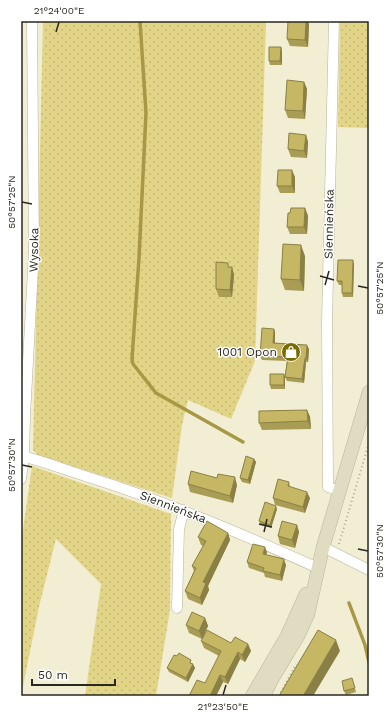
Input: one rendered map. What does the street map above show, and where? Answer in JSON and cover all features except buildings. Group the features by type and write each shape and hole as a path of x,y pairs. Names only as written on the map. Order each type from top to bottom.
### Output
{"main road":[{"path":"264,696 271,681 298,636 308,614 323,547 369,392"},
{"path":"252,696 287,636 318,568"}],"street":[{"name":"Wysoka","path":"21,479 34,251 32,21"},
{"name":"Siennieńska","path":"334,21 327,314 328,487 340,491"},
{"name":"Siennieńska","path":"23,457 105,482 184,510 318,568"},
{"path":"177,608 180,529 184,510"},
{"path":"323,547 369,570"}],"shaded area":[{"path":"43,21 266,21 255,361 231,419 188,400 182,425 172,498 38,455 33,450"},
{"path":"340,21 369,21 369,128 338,127"},
{"path":"32,466 171,514 170,610 156,696 85,696 101,584 56,539 39,607 21,696 21,543"}],"waterway":[{"path":"140,21 146,113 139,258 132,359 133,364 156,393 243,442"},
{"path":"349,603 365,645 369,662"}],"place":[{"name":"1001 Opon","path":"291,352"}]}
